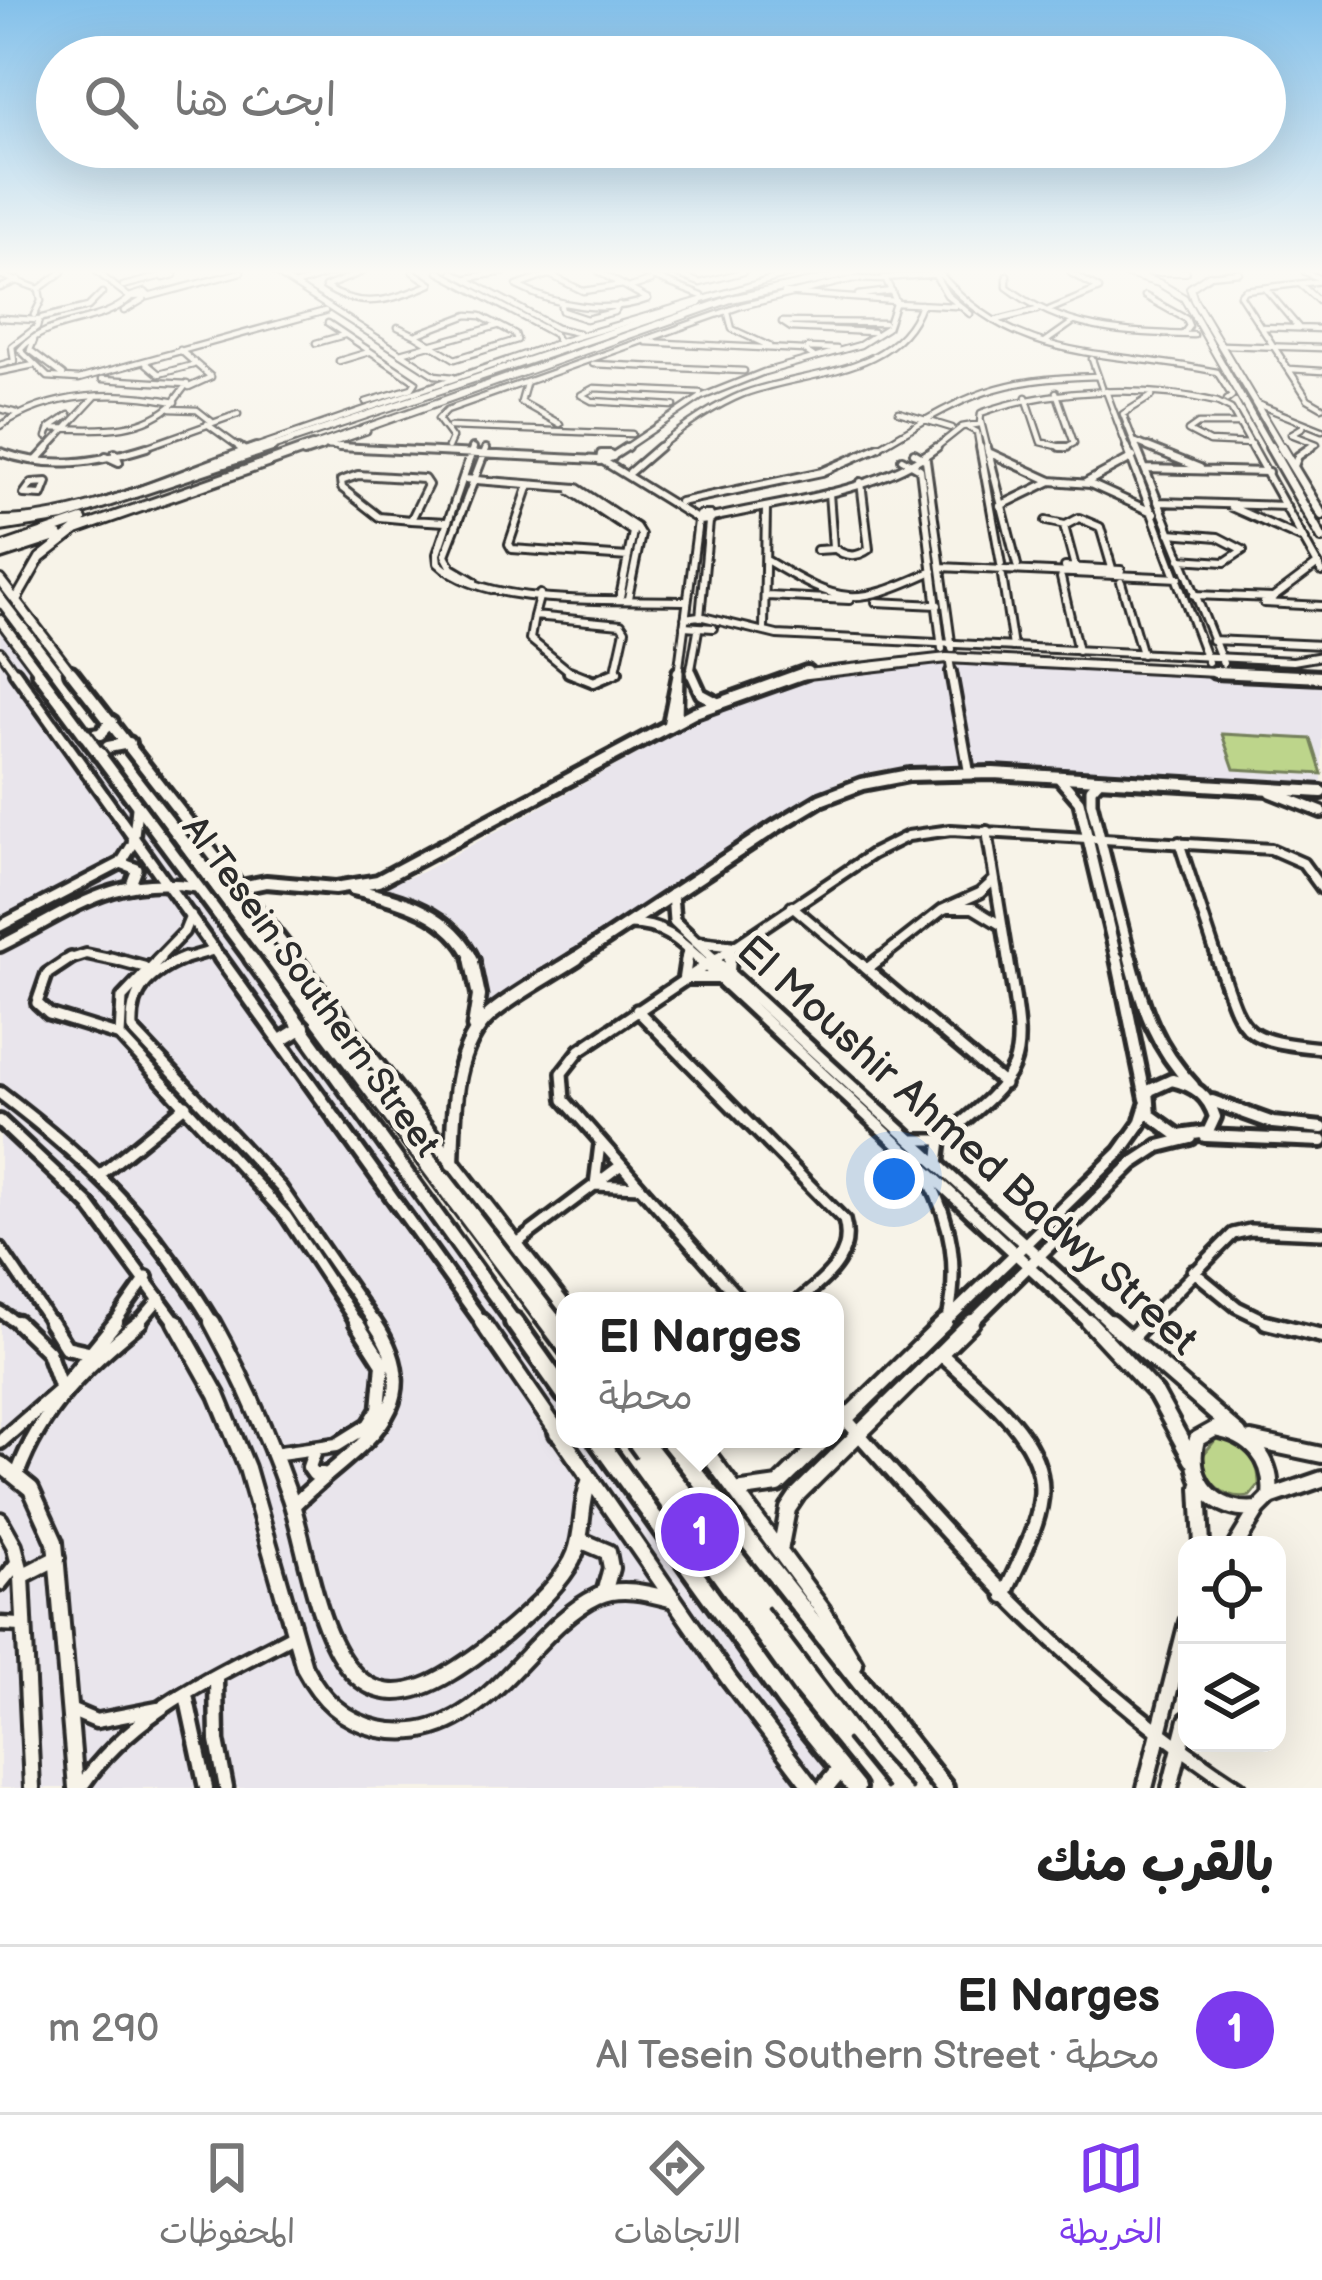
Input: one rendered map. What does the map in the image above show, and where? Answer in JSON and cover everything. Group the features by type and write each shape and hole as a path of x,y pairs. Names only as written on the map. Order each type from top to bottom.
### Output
{"main road":[{"path":"0,549 535,355"},
{"path":"0,526 33,522 369,428 567,355"},
{"path":"1216,355 1322,538"},
{"path":"1229,355 1322,515"},
{"path":"1236,388 1248,388"},
{"path":"317,428 334,428"},
{"path":"0,549 68,534 257,457"},
{"path":"1294,490 1308,491"},
{"path":"16,600 40,558 68,534"},
{"name":"Al Tesein Southern Street","path":"0,580 556,1296"},
{"name":"Al Tesein Southern Street","path":"0,620 303,1028 556,1381"},
{"path":"241,887 259,880 310,888 375,886 694,712 832,667 947,649 1322,677"},
{"path":"85,736 100,734 112,722"},
{"path":"99,755 108,746 129,743"},
{"path":"452,1164 457,1094 471,1036 484,1013 840,791 909,775 969,772 1322,791"},
{"path":"375,886 417,905 453,929 478,973 484,1013"},
{"path":"282,1040 303,1028"},
{"path":"604,1448 856,1788"},
{"path":"675,1448 944,1788"},
{"path":"825,1788 840,1770"}],"street":[{"path":"28,355 52,378 71,380 161,355"},
{"path":"28,355 41,368"},
{"path":"144,360 158,355"},
{"path":"182,355 202,370"},
{"path":"170,410 188,386 211,378 182,355"},
{"path":"339,361 356,355"},
{"path":"366,402 416,384 376,355"},
{"path":"396,355 433,377 464,376"},
{"path":"405,355 433,377"},
{"path":"409,358 415,355"},
{"path":"50,428 116,428 170,410 196,410 229,447 257,457 317,428 526,355"},
{"path":"467,482 472,459 444,419 448,412 606,355"},
{"path":"809,355 823,371"},
{"path":"811,358 818,355"},
{"path":"605,457 640,428 700,393 744,375 820,355"},
{"path":"630,472 667,437 716,408 754,390 874,355"},
{"path":"1078,355 1204,369"},
{"path":"1097,355 1221,374 1232,396 1227,400"},
{"path":"1279,355 1308,399 1322,406"},
{"path":"1091,359 1159,502 1195,597 1206,659"},
{"path":"144,360 169,383"},
{"path":"448,447 453,441 438,419 442,412 589,362 744,375"},
{"path":"131,380 193,365"},
{"path":"0,369 41,368"},
{"path":"1288,369 1322,371"},
{"path":"605,457 678,409 744,375"},
{"path":"680,502 771,486 832,469 878,450 956,400 986,388 1098,376"},
{"path":"423,394 433,377"},
{"path":"101,379 188,386"},
{"path":"526,384 521,402 554,423 640,428"},
{"path":"674,406 592,401 581,395 595,388 700,393"},
{"path":"605,457 703,518 766,508 861,482 919,454 961,423 1018,395 1104,390"},
{"path":"1001,565 980,413 1026,397 1104,390 1220,401 1230,406 1321,568"},
{"path":"47,392 56,401"},
{"path":"1026,397 1042,442 1065,448 1074,443 1056,392"},
{"path":"1221,660 1178,575 1123,413 1144,395 1227,400 1238,409 1289,508"},
{"path":"0,426 18,413 56,401 95,397 174,401"},
{"path":"36,461 95,397"},
{"path":"1257,404 1322,430"},
{"path":"0,412 18,413"},
{"path":"0,412 8,419"},
{"path":"899,412 926,420 981,420"},
{"path":"0,452 36,461 106,457 119,462 115,454 238,414"},
{"path":"47,437 50,428 69,416"},
{"path":"919,454 961,423"},
{"path":"961,423 977,432 1017,565"},
{"path":"1240,424 1198,424 1188,431 1209,442 1252,444"},
{"path":"450,427 632,434"},
{"path":"1308,427 1294,428 1291,434 1319,443"},
{"path":"320,447 369,428"},
{"path":"353,436 353,442 369,446 469,450"},
{"path":"1134,441 1213,471"},
{"path":"1294,466 1298,456 1319,443"},
{"path":"229,447 231,457"},
{"path":"33,522 231,457 320,447 448,447 605,457 703,518 802,496 906,461"},
{"path":"485,452 436,555 451,577 474,587 688,598"},
{"path":"988,452 1051,481"},
{"path":"919,454 947,649"},
{"path":"906,461 920,470 938,571 938,605 969,772"},
{"path":"1182,461 1187,468 1182,470"},
{"path":"45,482 61,463"},
{"path":"1084,482 1141,466 1268,472"},
{"path":"1033,472 1039,485"},
{"path":"411,520 428,484 424,479 358,475 341,481 342,488 379,517 411,520 450,522"},
{"path":"1100,476 1106,491"},
{"path":"1000,506 1051,481 1084,482 1154,513"},
{"path":"467,482 572,491 640,531 625,595"},
{"path":"467,482 571,487 604,509 633,532 625,595"},
{"path":"817,550 834,549 850,556 868,549 861,482"},
{"path":"528,488 510,542 512,549 628,557"},
{"path":"829,493 834,549"},
{"path":"1159,502 1289,508"},
{"path":"764,634 766,508"},
{"path":"1244,508 1305,540"},
{"path":"694,712 695,698 678,673 703,518"},
{"path":"673,723 704,621 699,616 703,518"},
{"path":"1046,520 1065,525 1079,518 1097,524 1112,571"},
{"path":"1065,525 1077,569"},
{"path":"1287,532 1302,529"},
{"path":"1302,529 1321,568"},
{"path":"1170,533 1218,537 1243,552 1225,562 1180,559"},
{"path":"768,561 822,593 876,597 938,571 1001,565 1178,575"},
{"path":"1195,597 1273,598 1321,568"},
{"path":"938,571 1077,569"},
{"path":"1002,576 1013,647"},
{"path":"1061,578 1078,651"},
{"path":"1121,582 1142,654"},
{"path":"534,616 621,624 625,630 617,673 601,683 580,678 530,638 534,616 541,591"},
{"path":"766,596 938,605"},
{"path":"1195,597 1322,606"},
{"path":"685,622 699,616 764,634"},
{"path":"685,622 700,628 947,649 1206,659"},
{"path":"1212,640 1321,651"},
{"path":"947,649 1013,647 1221,660 1321,651"},
{"path":"0,650 556,1421"},
{"path":"678,673 690,674"},
{"path":"684,687 716,702"},
{"path":"1056,776 1077,794 1150,1032 1168,1060 1208,1099 1256,1119 1322,1128"},
{"path":"1100,779 1090,795 1093,837 1141,1055 1146,1102 1168,1131 1195,1137 1322,1141"},
{"path":"1254,788 1322,812"},
{"path":"0,926 122,863 134,836 136,808"},
{"path":"938,1164 941,1140 1004,1084 1019,1060 1021,1040 987,831"},
{"path":"733,1292 564,1100 562,1073 574,1054 683,978 889,844 926,832 987,831 1282,852 1312,870 1322,889"},
{"path":"1180,842 1239,1023 1270,1043 1322,1048"},
{"path":"122,863 137,868 132,882"},
{"path":"867,969 942,910 980,893 994,880"},
{"path":"0,946 132,882 167,881 197,887"},
{"name":"El Moushir Ahmed Badwy Street","path":"672,894 671,914 691,945"},
{"path":"792,906 1004,1084"},
{"path":"942,910 973,908 1001,925"},
{"path":"121,1036 122,998 145,967 180,939 191,914"},
{"name":"El Moushir Ahmed Badwy Street","path":"624,924 661,927 691,945 938,1164 1019,1248"},
{"path":"683,978 691,945 730,946"},
{"path":"683,978 725,976 730,946"},
{"path":"217,950 167,963 136,992 129,1017 132,1029 281,1188 362,1301 397,1362 398,1390 388,1419 292,1508"},
{"path":"145,967 80,955 58,965 38,986 36,1000 44,1012 121,1036 270,1196 383,1364 384,1394 368,1426 344,1445 316,1453 273,1454"},
{"name":"El Moushir Ahmed Badwy Street","path":"725,976 917,1162 1130,1339 1199,1404 1244,1437 1322,1455"},
{"path":"637,1010 844,1220 850,1235 845,1257 808,1292"},
{"path":"159,1078 171,1069"},
{"path":"1178,1750 1078,1670 1004,1596 846,1419 1130,1142 1154,1084 1193,1086"},
{"path":"0,1093 101,1174 171,1258 217,1331 273,1454 329,1640 351,1671 383,1689 421,1689 458,1672 550,1589 571,1563 580,1540 582,1499 589,1482"},
{"path":"844,1448 1145,1153 1208,1132 1215,1117 1208,1099"},
{"path":"101,1174 186,1105"},
{"path":"0,1121 65,1179 161,1296 208,1378 244,1462 312,1682 346,1717 367,1727 415,1731 440,1725 477,1705 584,1605 604,1593 625,1591 673,1600"},
{"path":"595,1185 599,1140"},
{"path":"912,1140 941,1140"},
{"path":"917,1162 938,1197 952,1236 955,1278 948,1319"},
{"path":"515,1244 621,1165"},
{"path":"595,1185 641,1187"},
{"path":"270,1196 281,1188"},
{"path":"1130,1339 1233,1234 1250,1230 1322,1233"},
{"path":"0,1248 66,1347 89,1352"},
{"path":"0,1442 60,1387 148,1276 171,1258"},
{"name":"El Moushir Ahmed Badwy Street","path":"1033,1260 1132,1364 1166,1410 1192,1460"},
{"path":"1193,1271 1252,1319 1282,1331 1322,1336"},
{"path":"17,1474 30,1437 47,1412 110,1346 152,1314 161,1296 182,1275"},
{"path":"0,1312 25,1327 44,1348 58,1369 60,1387"},
{"path":"940,1353 1024,1438 1039,1464 1041,1500 1004,1596"},
{"path":"1201,1536 1192,1460 1197,1439 1215,1429 1244,1437 1271,1473 1264,1503 1242,1536"},
{"path":"572,1448 589,1482 812,1788"},
{"path":"704,1448 835,1629 874,1701"},
{"path":"735,1491 778,1484 816,1448"},
{"path":"780,1551 792,1502 844,1448"},
{"path":"316,1453 309,1467 317,1475 326,1473"},
{"path":"0,1464 17,1474 45,1513 57,1558 78,1788"},
{"path":"1198,1481 1208,1494 1234,1510 1322,1479"},
{"path":"0,1520 20,1569 32,1788"},
{"path":"580,1540 608,1552 611,1562 604,1593"},
{"path":"0,1584 20,1569 57,1558"},
{"path":"0,1624 25,1625"},
{"path":"78,1788 107,1750 159,1709 294,1634"},
{"path":"1145,1788 1182,1644"},
{"path":"216,1678 217,1741 226,1788"},
{"path":"186,1695 206,1788"},
{"path":"70,1710 96,1721 159,1709"},
{"path":"1170,1788 1179,1752"},
{"path":"1181,1752 1239,1788"}],"shaded area":[{"path":"0,629 556,1385 556,1448 603,1448 852,1788 0,1788"},
{"path":"933,662 1322,684 1322,785 974,764 883,769 844,779 796,804 485,1006 482,959 460,924 419,899 376,889 422,872 725,706 828,674"}],"green space":[{"path":"1222,734 1311,739 1322,774 1234,769"},
{"path":"1216,1439 1242,1447 1253,1459 1259,1485 1250,1496 1231,1495 1211,1481 1203,1455"}],"railway":[{"path":"0,609 537,1325"},
{"path":"535,1322 556,1350"},
{"path":"628,1448 635,1457"},
{"path":"768,1608 880,1755 911,1788"},
{"path":"847,1740 886,1788"}],"place":[{"name":"El Narges","path":"700,1532"}]}
